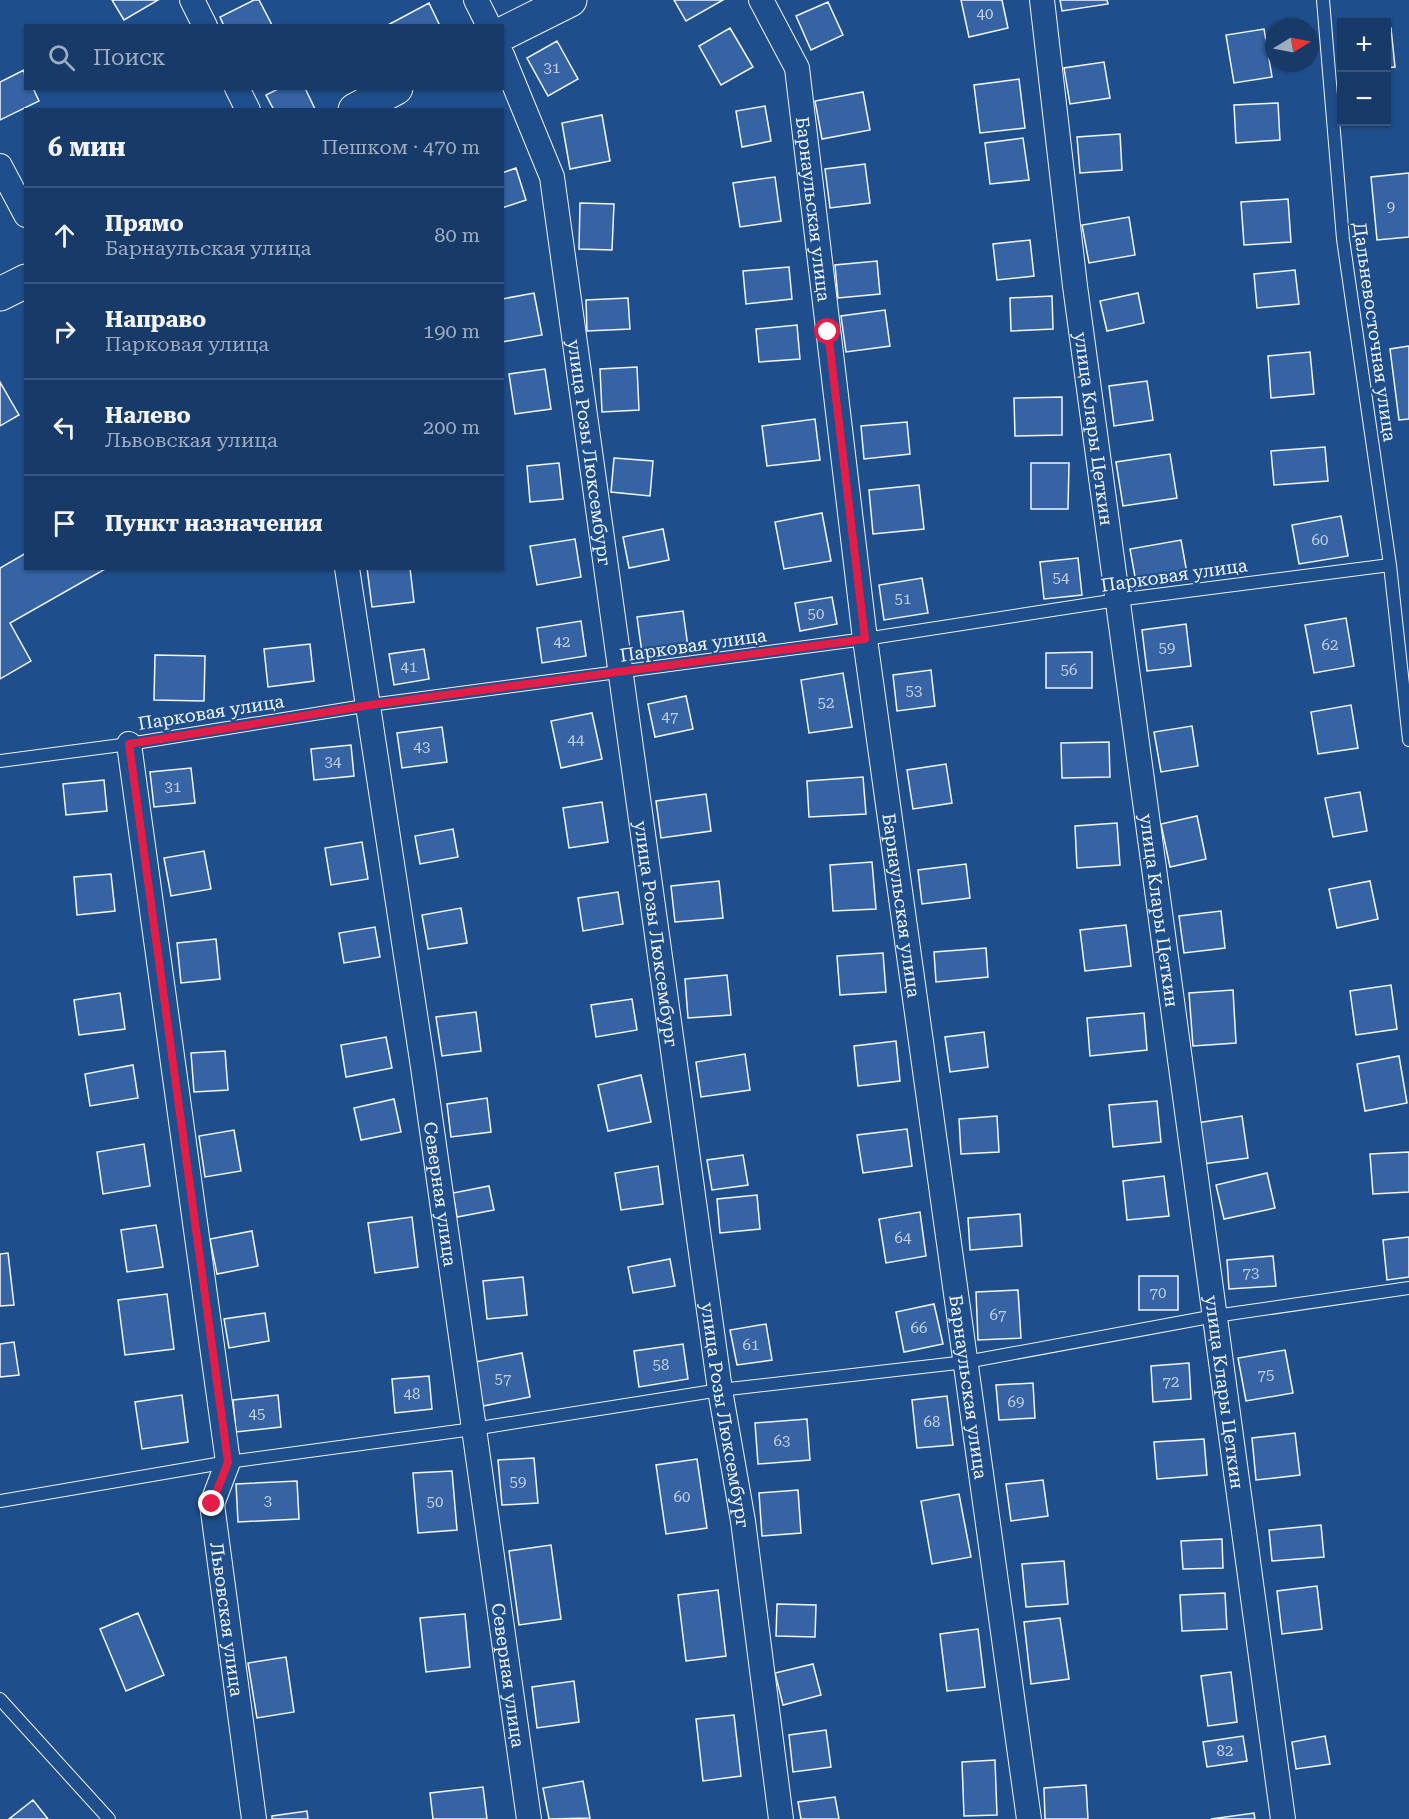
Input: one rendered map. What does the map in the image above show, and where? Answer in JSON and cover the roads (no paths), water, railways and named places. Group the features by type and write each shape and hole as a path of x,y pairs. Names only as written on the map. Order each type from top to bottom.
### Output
{"street":[{"path":"192,0 204,24"},
{"path":"476,0 488,24"},
{"path":"504,33 570,0"},
{"name":"Барнаульская улица","path":"761,0 797,68 865,639 1029,1819"},
{"name":"улица Клары Цеткин","path":"1042,0 1075,286 1283,1819"},
{"name":"улица Розы Люксембург","path":"504,60 552,177 720,1390 743,1521 781,1819"},
{"path":"238,90 247,108"},
{"path":"359,108 392,90"},
{"path":"0,166 24,211"},
{"path":"0,294 24,282"},
{"name":"Северная улица","path":"347,570 370,705 529,1819"},
{"name":"Львовская улица","path":"129,744 228,1462 212,1504 254,1819"}],"lane":[{"name":"Дальневосточная улица","path":"1323,0 1343,239 1390,565 1409,740"},
{"name":"Парковая улица","path":"0,761 129,744 370,705 865,639 1117,600 1390,565"},
{"path":"0,1501 228,1462 473,1429 720,1390 966,1362 1215,1316 1409,1288"},
{"path":"0,1700 109,1819"}]}
